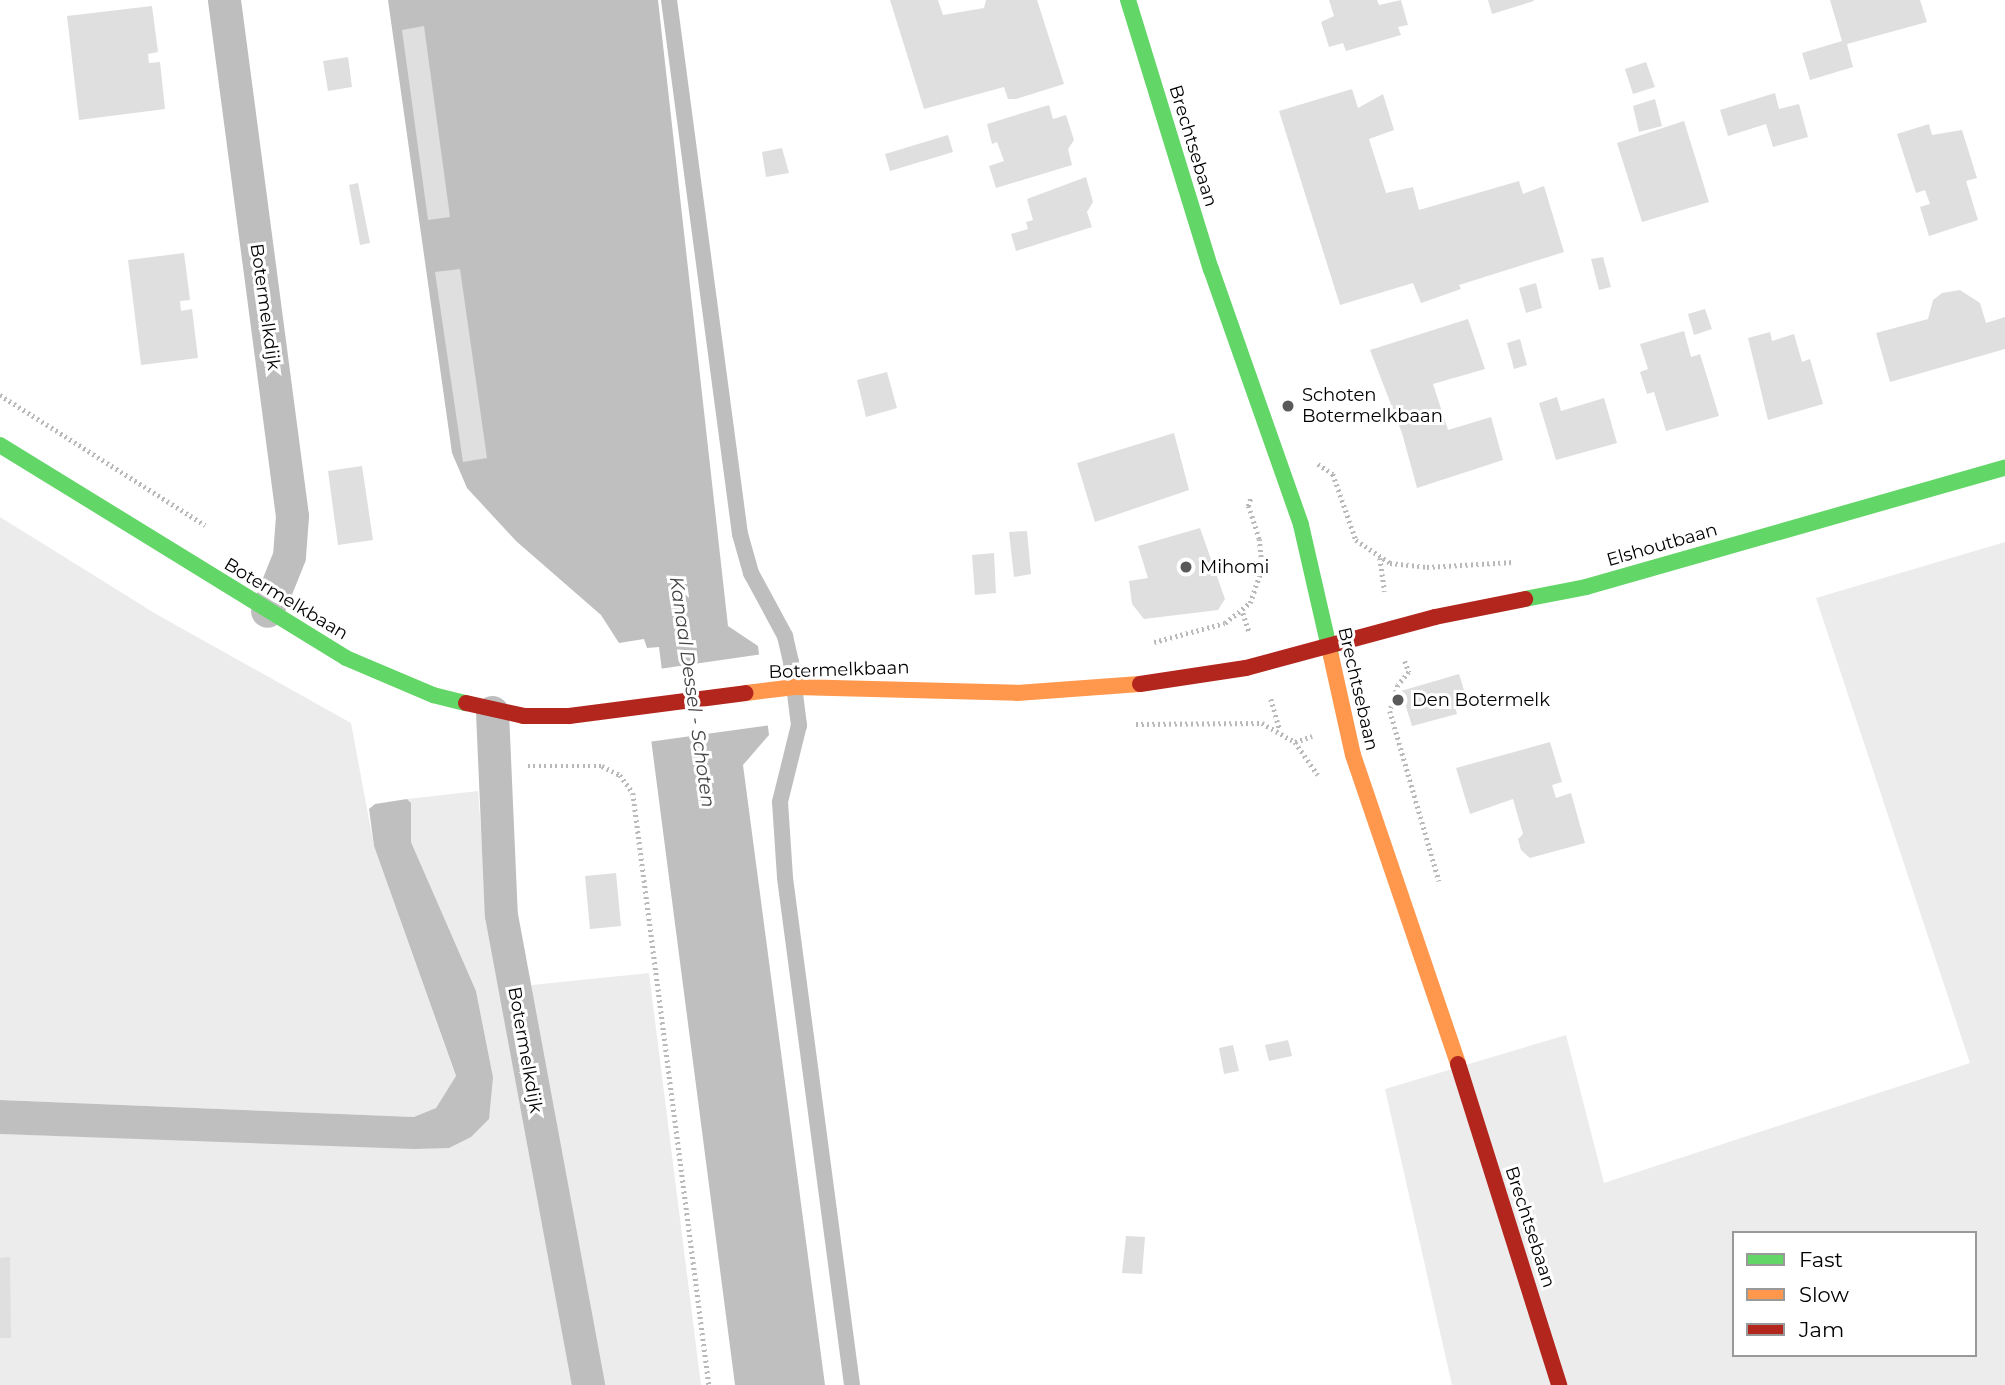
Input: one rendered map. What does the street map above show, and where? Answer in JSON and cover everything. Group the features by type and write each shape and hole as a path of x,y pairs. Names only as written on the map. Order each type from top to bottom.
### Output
{"main road":[{"name":"Brechtsebaan","path":"1128,0 1211,269 1301,525 1353,755 1434,989 1559,1385"},
{"name":"Botermelkbaan","path":"0,445 267,611 384,676 492,712 569,716 794,687 918,687 1017,694 1099,690 1246,668 1328,649"},
{"name":"Elshoutbaan","path":"1328,649 1435,617 1586,587 2005,468"}],"street":[{"name":"Botermelkdijk","path":"224,0 292,516 289,556 267,611"},
{"name":"Botermelkdijk","path":"492,712 501,915 588,1385"}],"lane":[{"path":"670,0 740,534 751,573 789,646 799,725 780,802 784,866 852,1385"}],"path":[{"path":"0,396 211,530"},
{"path":"1380,558 1385,592"},
{"path":"1243,613 1256,592 1262,573"},
{"path":"1403,763 1390,711 1408,668"},
{"path":"1380,715 1390,711"},
{"path":"1280,732 1295,742 1315,769"},
{"path":"1295,742 1316,735"},
{"path":"518,764 538,769 602,766 620,775 633,793 709,1385"}],"shaded area":[{"path":"0,517 156,614 351,723 374,846 456,1077 436,1108 415,1117 0,1100"},
{"path":"2005,542 2005,1385 1452,1385 1385,1089 1566,1035 1604,1183 1970,1063 1816,598"},
{"path":"478,791 487,911 502,988 649,973 701,1385 0,1385 0,1134 449,1148 493,1077 476,991 411,842 411,803 407,799"}],"water":[{"name":"Kanaal Dessel - Schoten","path":"388,0 658,0 728,626 758,646 769,735 743,765 825,1385 735,1385 651,739 670,735 659,647 647,648 644,639 619,643 601,615 516,541 467,488 452,453"},
{"path":"407,799 411,803 411,842 476,991 493,1077 489,1119 471,1137 449,1148 414,1149 0,1134 0,1100 414,1117 436,1108 456,1076 374,846 369,809 375,804"}],"pier":[{"path":"763,654 771,725 648,742 650,736 666,733 659,669"}],"building":[{"path":"890,0 938,0 943,15 984,8 986,0 1037,0 1064,84 1016,99 1008,99 1004,87 924,109"},
{"path":"1329,0 1377,0 1379,5 1401,0 1408,25 1398,27 1401,35 1346,51 1343,43 1329,47 1321,22 1334,16"},
{"path":"1488,0 1533,0 1534,1 1492,14"},
{"path":"1830,0 1920,0 1927,22 1847,44 1853,67 1810,80 1802,53 1842,41"},
{"path":"152,6 158,52 148,54 149,63 160,62 165,109 79,120 67,16"},
{"path":"424,26 450,217 428,220 402,30"},
{"path":"348,57 352,87 328,91 323,61"},
{"path":"1646,62 1655,87 1633,94 1625,69"},
{"path":"1352,89 1358,108 1383,94 1394,130 1369,139 1386,193 1413,187 1419,210 1519,181 1523,194 1544,186 1564,252 1459,285 1461,289 1421,303 1413,283 1340,305 1279,111"},
{"path":"1775,93 1779,109 1799,104 1808,137 1773,147 1766,124 1728,136 1720,110"},
{"path":"1655,99 1662,126 1639,132 1633,106"},
{"path":"1049,105 1053,119 1066,115 1074,140 1068,149 1072,165 996,188 989,166 1004,161 997,142 992,144 987,124"},
{"path":"1684,121 1709,202 1642,222 1617,143"},
{"path":"1929,124 1932,135 1962,130 1977,178 1966,181 1978,220 1929,236 1920,207 1930,204 1925,190 1916,193 1897,134"},
{"path":"948,135 953,152 890,171 885,154"},
{"path":"782,148 789,173 766,177 762,152"},
{"path":"1086,177 1093,202 1087,212 1092,227 1016,251 1011,234 1028,229 1026,222 1033,220 1027,199"},
{"path":"358,183 370,243 360,245 349,185"},
{"path":"184,253 190,300 180,301 181,311 192,309 198,358 141,365 128,260"},
{"path":"1603,257 1611,287 1599,290 1591,259"},
{"path":"460,269 487,458 463,462 435,272"},
{"path":"1536,283 1542,308 1526,313 1519,288"},
{"path":"1960,290 1980,303 1986,323 2005,317 2005,349 1890,382 1876,333 1928,319 1933,300 1942,293"},
{"path":"1705,309 1712,329 1694,335 1688,314"},
{"path":"1468,319 1485,369 1433,384 1448,430 1491,417 1503,460 1417,488 1402,433 1370,350"},
{"path":"1684,331 1691,357 1700,354 1719,416 1666,431 1654,392 1647,394 1640,372 1648,369 1640,344"},
{"path":"1770,332 1772,341 1794,334 1802,362 1810,359 1823,404 1768,420 1748,338"},
{"path":"1520,339 1527,365 1514,369 1507,343"},
{"path":"887,372 897,408 866,417 857,380"},
{"path":"1557,397 1561,411 1604,398 1617,443 1556,460 1539,403"},
{"path":"1174,433 1189,490 1095,522 1077,463"},
{"path":"362,466 373,540 338,545 328,471"},
{"path":"1200,528 1225,599 1218,610 1144,619 1132,604 1129,581 1148,578 1138,546"},
{"path":"1027,531 1031,574 1014,577 1009,532"},
{"path":"994,553 996,593 975,595 972,555"},
{"path":"1459,674 1467,700 1454,704 1457,714 1412,726 1401,691"},
{"path":"1550,742 1562,782 1552,785 1556,798 1571,793 1585,843 1530,858 1521,850 1518,839 1523,834 1513,799 1470,814 1456,768"},
{"path":"616,873 621,926 590,929 585,876"},
{"path":"1288,1040 1292,1056 1269,1061 1265,1045"},
{"path":"1233,1045 1239,1071 1224,1074 1219,1048"},
{"path":"1126,1236 1145,1237 1142,1274 1122,1273"},
{"path":"10,1257 11,1338 0,1338 0,1258"}],"traffic: fast":[{"path":"1128,0 1211,269 1301,525 1331,656"},
{"path":"0,445 346,658 433,695 466,703"},
{"path":"1525,599 1586,587 2005,468"}],"traffic: slow":[{"path":"1331,656 1353,755 1458,1064"},
{"path":"746,693 795,687 1017,693 1140,684"}],"traffic: jam":[{"path":"1140,684 1246,668 1435,617 1525,599"},
{"path":"466,703 524,716 569,716 746,693"},
{"path":"1458,1064 1559,1385"}],"place":[{"name":"Schoten Botermelkbaan","path":"1288,406"},
{"name":"Mihomi","path":"1186,567"},
{"name":"Den Botermelk","path":"1398,700"}]}
